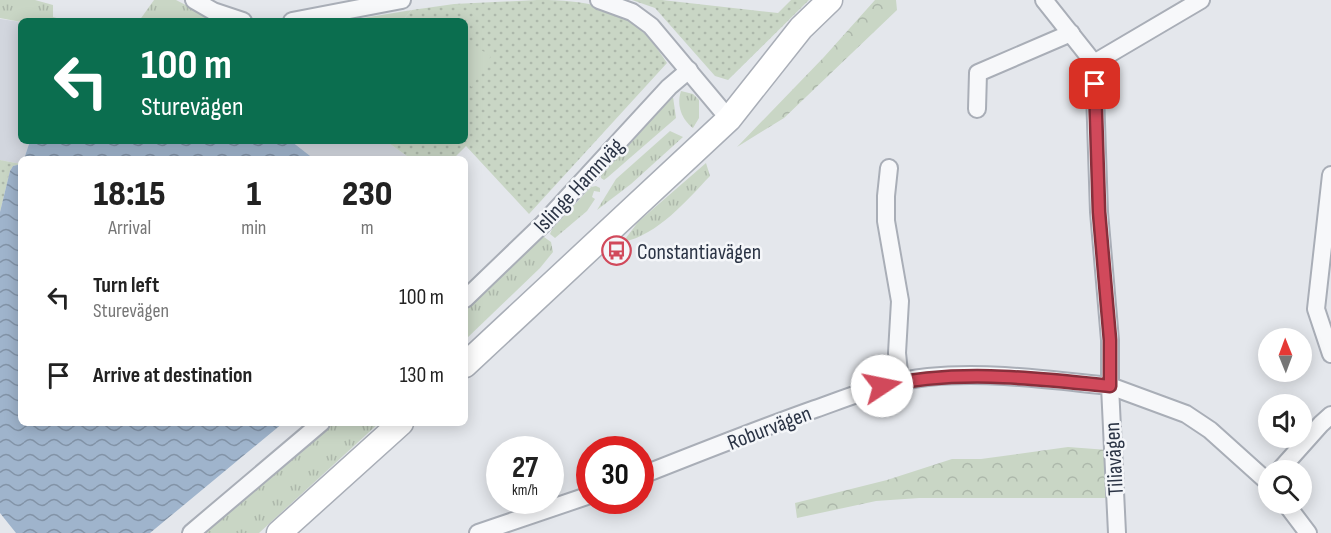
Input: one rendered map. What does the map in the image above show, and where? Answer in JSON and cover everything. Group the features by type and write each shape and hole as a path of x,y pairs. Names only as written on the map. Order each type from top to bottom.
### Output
{"main road":[{"path":"468,361 729,118 801,28 830,0"},
{"path":"279,533 398,426"}],"street":[{"path":"194,0 235,18"},
{"path":"308,18 402,0"},
{"path":"599,0 632,12 651,26 729,118"},
{"path":"1044,0 1094,63 1202,0"},
{"path":"976,109 978,73 1071,33"},
{"name":"Tiliavägen","path":"1094,63 1099,212 1110,340 1117,533"},
{"name":"Islinge Hamnväg","path":"468,296 525,242 669,87 689,69"},
{"path":"889,168 886,221 900,302 897,353 900,382"},
{"path":"1331,175 1316,309 1331,354"},
{"name":"Roburvägen","path":"654,471 873,388 929,377 976,375 1110,386 1186,414 1209,430 1258,472"},
{"path":"1289,460 1331,415"},
{"path":"191,533 317,426"},
{"path":"478,533 576,500"},
{"path":"1294,514 1308,533"}],"shaded area":[{"path":"0,19 18,22 18,144 29,144 25,156 18,156 18,163 0,160"},
{"path":"295,144 390,144 407,156 310,156"}],"green space":[{"path":"0,0 35,0 53,5 53,17 56,18 18,18 18,21 0,18"},
{"path":"154,0 176,0 211,18 141,18"},
{"path":"559,0 596,6 627,19 641,30 667,63 529,214 466,146 456,156 407,156 390,144 468,144 468,18 405,18 412,10 454,4"},
{"path":"632,0 662,0 778,13 791,0 809,0 728,80 715,76 655,8"},
{"path":"875,0 896,0 897,10 784,118 737,147 824,57"},
{"path":"412,10 405,18 363,18"},
{"path":"468,42 491,56 472,87 468,85"},
{"path":"681,91 693,94 699,100 699,118 693,128 681,112 679,102"},
{"path":"673,97 676,118 608,177 604,180 601,178 601,175"},
{"path":"670,131 683,137 631,184 597,210 616,179"},
{"path":"0,160 18,165 13,166 10,171 0,212"},
{"path":"706,163 710,176 682,206 648,232 623,242 638,222"},
{"path":"591,187 600,188 600,192 594,191 592,197 595,199 587,211 555,238 550,234"},
{"path":"544,237 551,242 553,252 540,268 468,337 468,302 540,238"},
{"path":"327,426 376,426 259,533 202,533"},
{"path":"1068,447 1108,450 1106,498 919,498 876,501 797,518 795,503 887,480 952,459 981,459"}],"water":[{"path":"29,144 295,144 310,156 25,156"},
{"path":"18,165 18,426 279,426 150,533 16,533 0,513 0,212 13,166"}],"place":[{"name":"Constantiavägen","path":"616,251"}],"route":[{"path":"882,386 929,377 976,375 1110,386 1110,340 1099,212 1095,84"}]}
